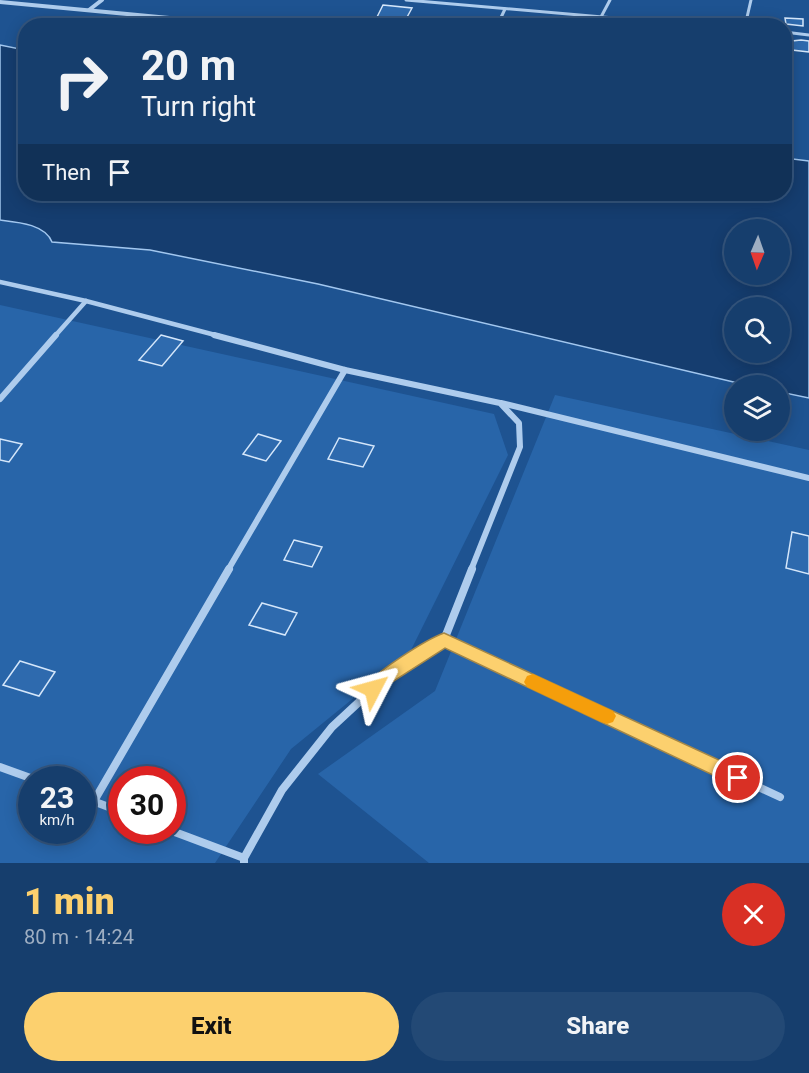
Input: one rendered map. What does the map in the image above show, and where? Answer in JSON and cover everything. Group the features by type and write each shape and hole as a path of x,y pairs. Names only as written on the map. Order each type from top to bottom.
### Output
{"street":[{"path":"89,10 102,0"},
{"path":"0,2 172,18"},
{"path":"0,282 86,301 345,370 500,403 809,478"},
{"path":"0,399 86,301"},
{"path":"96,798 345,370"},
{"path":"186,837 244,860 282,790 332,727 386,677 444,640 520,447 519,423 500,403"},
{"path":"444,640 780,797"},
{"path":"0,767 18,774"}],"lane":[{"path":"406,0 614,18"},
{"path":"469,6 473,0"},
{"path":"602,17 610,0"},
{"path":"747,18 751,0"},
{"path":"501,18 506,9"},
{"path":"792,33 809,35"}],"shaded area":[{"path":"0,45 18,49 18,201 792,201 792,159 809,161 809,398 790,394 790,375 724,375 724,380 318,284 150,250 52,242 43,231 0,220"},
{"path":"0,305 494,414 508,455 410,652 291,749 215,863 0,863"},
{"path":"555,395 724,432 724,441 767,441 809,450 809,863 429,863 318,774 435,691"}],"building":[{"path":"383,5 412,8 407,18 377,17"},
{"path":"792,18 803,19 803,26 792,25"},
{"path":"792,41 809,41 809,52 792,50"},
{"path":"161,335 183,341 162,366 139,360"},
{"path":"258,434 281,441 266,461 243,454"},
{"path":"339,438 374,446 363,467 328,459"},
{"path":"0,439 22,444 9,462 0,460"},
{"path":"792,532 809,536 809,574 786,568"},
{"path":"294,540 322,547 312,567 284,560"},
{"path":"262,603 297,613 285,635 249,625"},
{"path":"20,661 55,672 39,696 3,685"}],"slow traffic":[{"path":"533,682 607,716"}],"route":[{"path":"373,689 386,677 444,640 738,778"}]}
